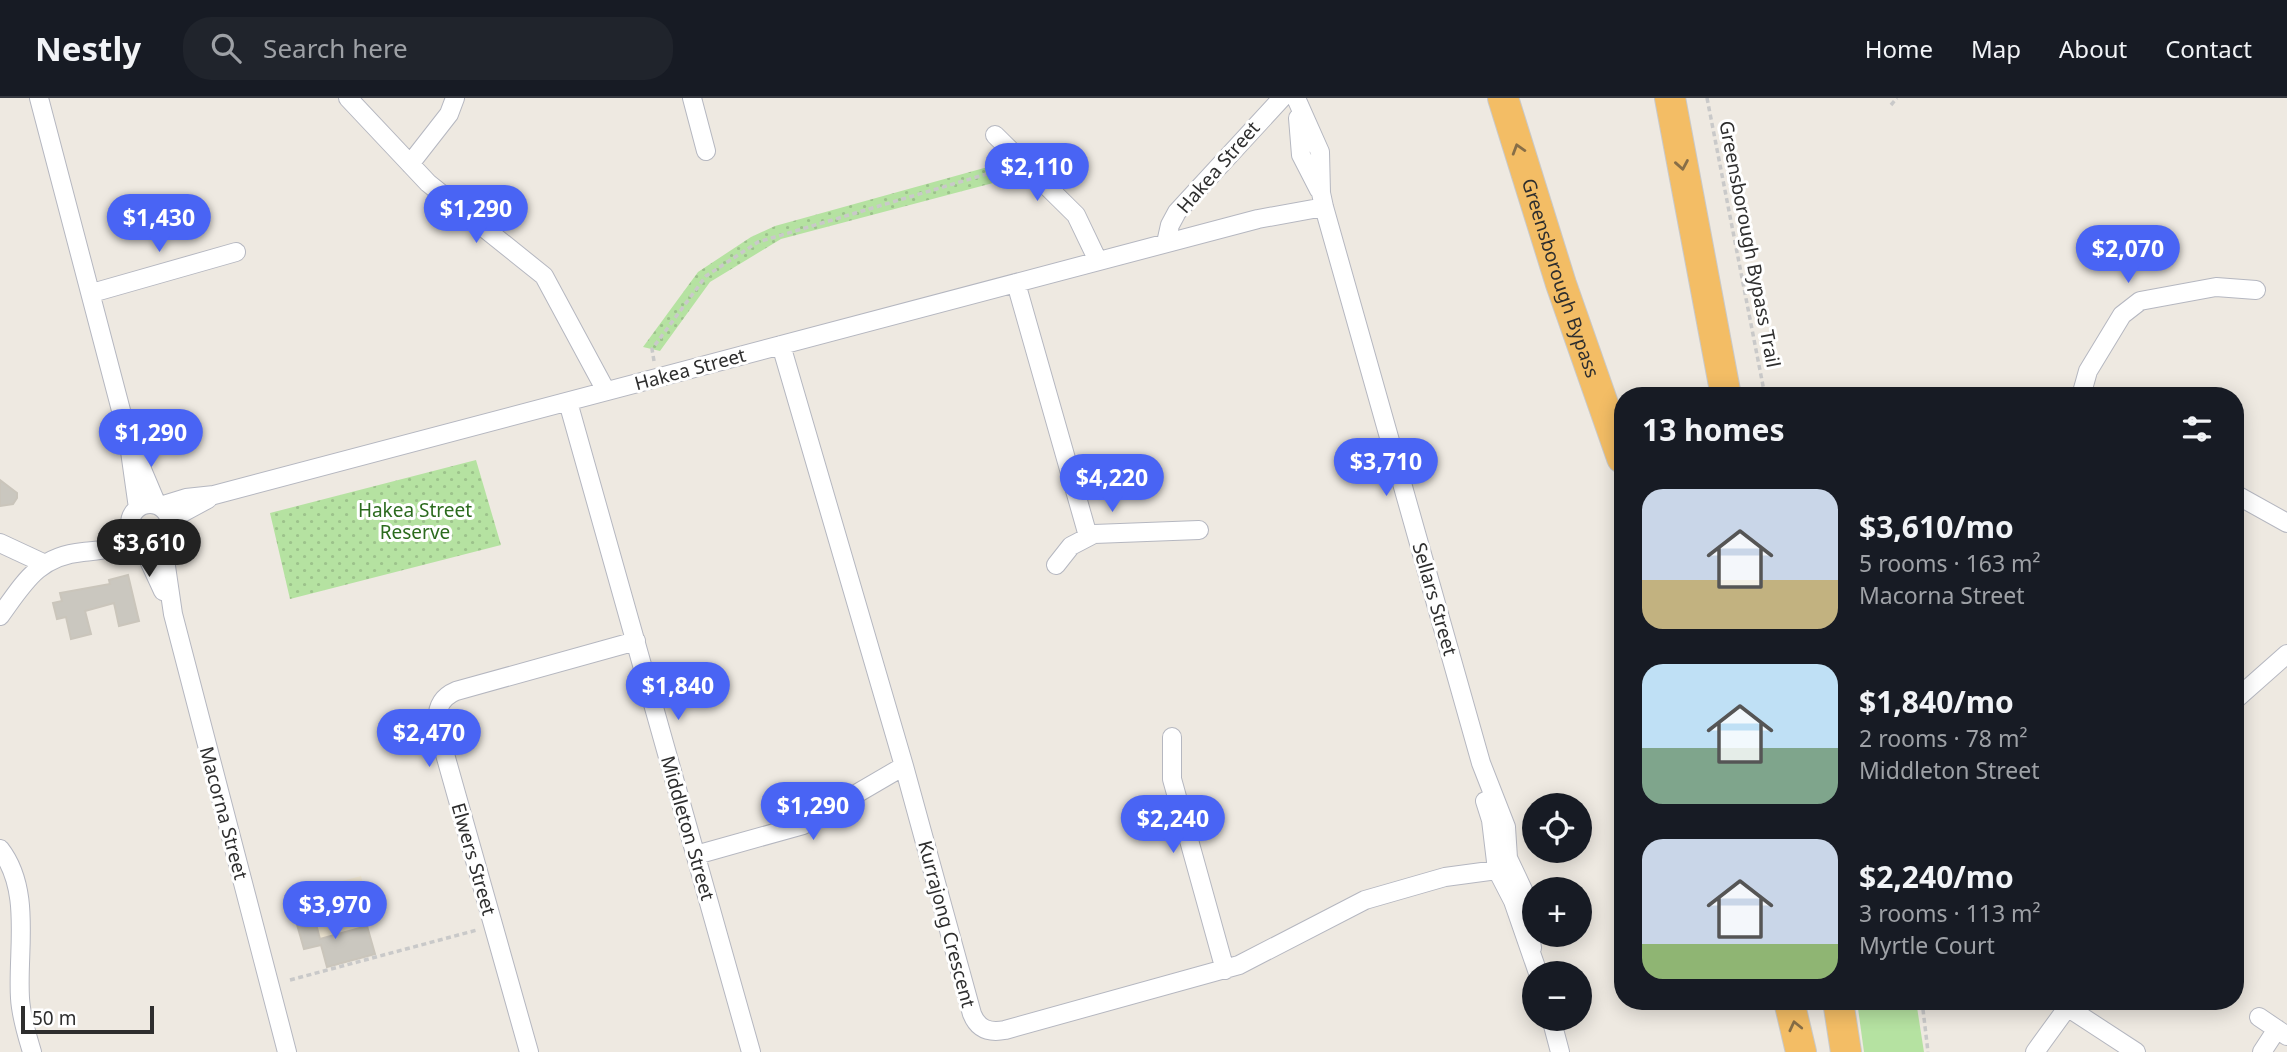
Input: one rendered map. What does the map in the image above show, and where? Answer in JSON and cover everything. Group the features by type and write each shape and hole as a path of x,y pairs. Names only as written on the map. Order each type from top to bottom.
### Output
{"highway":[{"name":"Greensborough Bypass","path":"1503,98 1560,284 1614,436"},
{"path":"1670,98 1724,387"},
{"path":"1791,1010 1801,1052"},
{"path":"1839,1010 1846,1052"}],"street":[{"name":"Macorna Street","path":"39,98 128,437 136,528 173,614"},
{"path":"348,98 410,164 544,276 607,391"},
{"path":"410,164 449,114 455,98"},
{"path":"692,98 706,151"},
{"name":"Sellars Street","path":"1291,100 1320,152 1323,200 1480,763 1506,827 1500,862 1524,892 1535,961"},
{"name":"Hakea Street","path":"1166,243 1170,225 1177,212 1291,100"},
{"path":"995,135 1076,215 1098,261"},
{"name":"Hakea Street","path":"162,510 1323,200"},
{"path":"92,293 236,252"},
{"path":"1016,283 1087,536"},
{"path":"2084,387 2088,371 2122,315 2133,305 2148,297 2216,287 2256,290"},
{"name":"Kurrajong Crescent","path":"781,345 904,766 972,1014 980,1027 991,1031 1005,1030 1225,970 1264,954 1365,900 1500,862"},
{"name":"Middleton Street","path":"568,402 751,1052"},
{"name":"Macorna Street","path":"128,437 162,510"},
{"path":"2244,499 2287,523"},
{"path":"0,616 30,575 43,563 79,552 110,549 136,528 162,510 169,530 162,539 151,543 136,528"},
{"path":"1056,565 1071,546 1087,536 1199,530"},
{"name":"Macorna Street","path":"162,539 173,614 287,1052"},
{"path":"0,543 43,563"},
{"name":"Elwers Street","path":"528,1052 439,733 439,705 445,697 456,691 636,641"},
{"path":"2244,692 2287,654"},
{"path":"1172,737 1172,779 1225,970"},
{"path":"696,855 803,825 904,766"},
{"path":"0,849 10,865 19,892 20,1000 32,1052"},
{"path":"2035,1052 2066,1010"},
{"path":"2078,1010 2136,1052"},
{"path":"2259,1017 2282,1032 2262,1052"},
{"path":"1554,1031 1560,1052"}],"path":[{"name":"Greensborough Bypass Trail","path":"1707,98 1763,387"},
{"path":"1891,98 1891,105 1897,98"},
{"path":"654,361 652,349 706,276 758,242 1023,164"},
{"path":"290,980 477,930"},
{"path":"1923,1010 1928,1052"}],"shaded area":[{"path":"361,876 374,924 320,939 312,909 294,914 289,895"}],"green space":[{"path":"995,165 1012,178 781,239 710,282 660,351 643,347 698,272 751,237 775,226"},
{"name":"Hakea Street Reserve","path":"476,460 501,545 290,599 270,513"},
{"path":"1858,1010 1917,1010 1924,1052 1864,1052"}],"building":[{"path":"0,480 17,493 13,504 0,506"},
{"path":"128,575 139,621 119,626 114,603 85,611 91,634 71,639 66,617 57,619 53,603 62,601 60,593 110,584 109,580"},
{"path":"312,909 320,939 367,926 375,954 327,967 321,945 304,949 294,914"}]}
